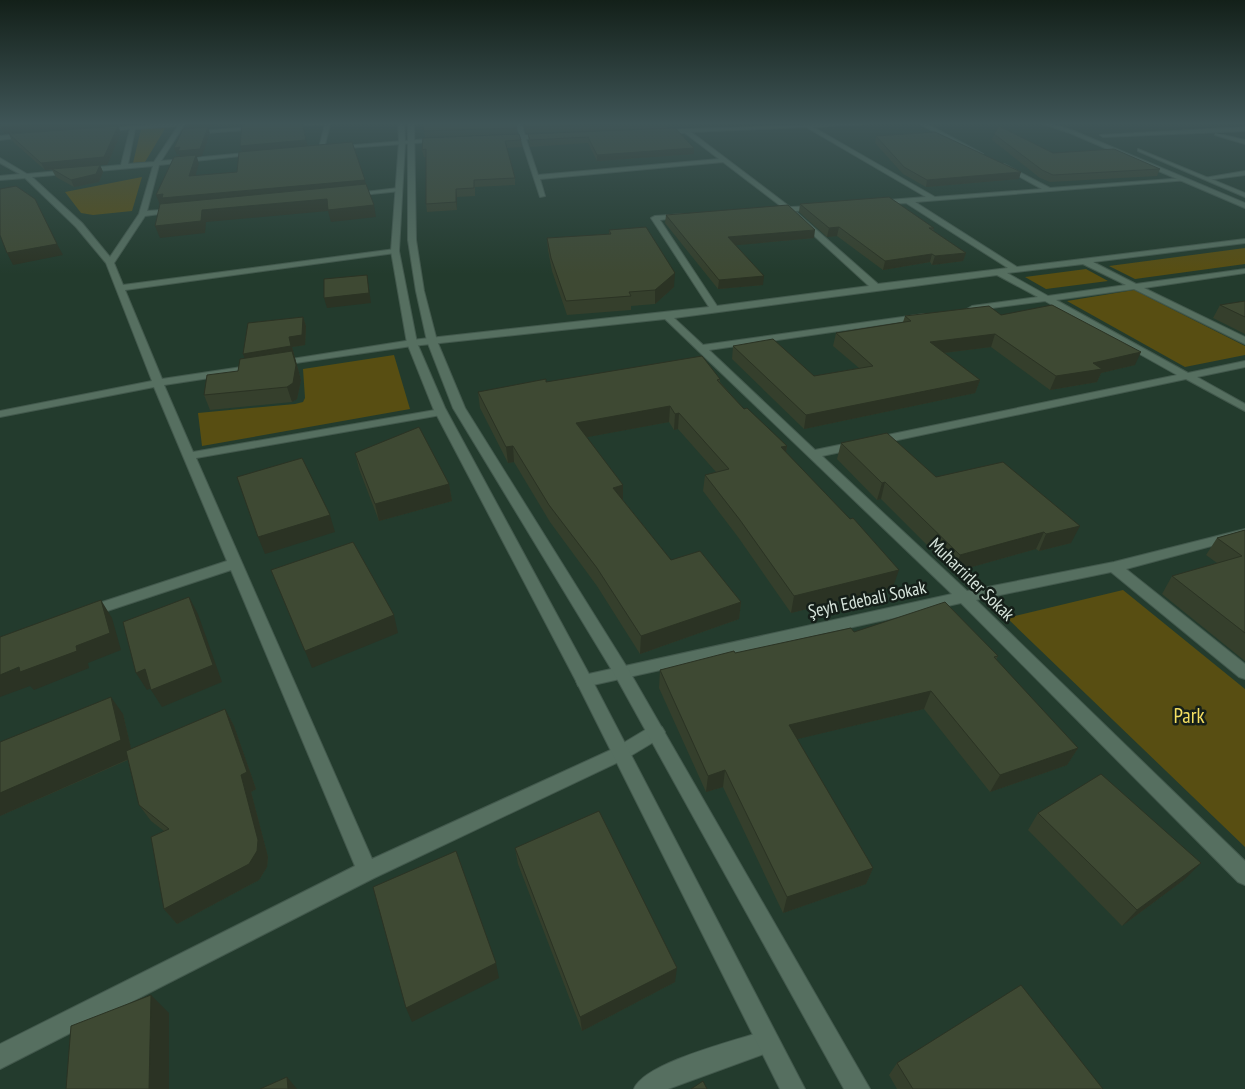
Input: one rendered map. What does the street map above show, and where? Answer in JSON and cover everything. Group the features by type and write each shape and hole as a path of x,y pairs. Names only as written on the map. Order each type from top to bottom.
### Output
{"street":[{"path":"22,173 79,226 110,263 158,383 367,871"},
{"path":"0,178 61,173"},
{"path":"110,263 143,214 154,173"},
{"path":"401,173 398,190 395,251 412,343 441,412 584,681 767,1042 793,1089"},
{"path":"409,173 412,240 420,291 432,341 458,408 622,672 858,1089"},
{"path":"534,173 542,196"},
{"path":"536,177 583,173"},
{"path":"742,173 789,209 877,288"},
{"path":"888,173 934,199"},
{"path":"1017,173 1050,190"},
{"path":"1168,173 1245,206"},
{"path":"1194,173 1245,195"},
{"path":"1207,178 1245,173"},
{"path":"868,203 1185,180"},
{"path":"344,195 398,190"},
{"path":"908,201 1018,271"},
{"path":"770,210 828,206"},
{"path":"143,214 182,211"},
{"path":"693,215 655,218 715,308"},
{"path":"0,414 158,383 412,343 667,316 715,308 1245,241"},
{"path":"121,288 395,251"},
{"path":"1086,262 1245,341"},
{"path":"966,310 1245,271"},
{"path":"1000,273 1044,299 1245,408"},
{"name":"Muharrirler Sokak","path":"667,316 964,597 1245,875"},
{"path":"702,348 926,316"},
{"path":"812,454 1245,364"},
{"path":"189,456 441,412"},
{"name":"Şeyh Edebali Sokak","path":"584,681 964,597 1114,567 1245,533"},
{"path":"75,617 235,564"},
{"path":"1114,567 1245,672"},
{"path":"0,1057 367,871 621,753 656,732"},
{"path":"646,1089 668,1075 767,1042"}],"green space":[{"path":"142,177 132,211 93,215 81,213 65,192"},
{"path":"1245,248 1245,264 1135,279 1109,266"},
{"path":"1086,269 1108,281 1046,289 1025,277"},
{"path":"1134,290 1245,346 1245,355 1185,367 1067,301"},
{"path":"394,355 410,409 202,446 198,413 303,402 305,398 303,369"},
{"name":"Park","path":"1123,590 1245,689 1245,847 1007,618"}],"building":[{"path":"59,173 97,173 96,174 71,180"},
{"path":"167,173 190,173 189,176 227,173 363,173 365,180 162,198 163,194 156,195"},
{"path":"426,173 514,173 515,178 474,180 474,188 456,189 456,202 426,204"},
{"path":"914,173 1011,173 927,180"},
{"path":"1048,173 1092,173 1053,175"},
{"path":"366,184 374,205 328,210 327,199 202,210 201,221 155,226 160,204"},
{"path":"16,186 35,199 57,244 7,253 0,235 0,189"},
{"path":"889,197 934,228 929,228 966,253 935,256 932,254 885,261 839,227 829,228 800,204"},
{"path":"788,205 815,230 728,237 764,276 719,280 666,215"},
{"path":"646,227 675,273 655,290 629,292 631,296 566,301 551,258 547,238 611,234 609,230"},
{"path":"367,275 369,293 324,298 324,279"},
{"path":"1245,301 1245,317 1220,305"},
{"path":"1052,305 1141,352 1093,363 1102,369 1056,376 995,334 930,342 980,380 806,415 733,346 773,339 814,376 873,366 836,333 911,321 905,316 989,306 1001,315"},
{"path":"303,317 302,335 289,337 291,346 243,354 248,323"},
{"path":"292,351 296,365 293,383 287,387 204,395 207,375 238,371 240,359"},
{"path":"702,356 720,379 717,380 744,409 747,408 787,446 781,447 850,519 853,518 899,570 794,596 740,520 705,475 729,469 679,413 675,414 670,406 576,423 623,485 613,488 671,560 700,551 741,602 641,636 597,568 549,505 513,446 506,447 478,392 546,379 546,382"},
{"path":"419,427 449,484 375,504 355,453"},
{"path":"887,433 936,477 1003,462 1080,526 1046,534 1044,532 960,555 885,482 882,483 841,443"},
{"path":"302,458 330,515 258,537 237,477"},
{"path":"1245,530 1245,633 1172,576 1242,556 1217,538"},
{"path":"353,542 394,615 305,651 271,570"},
{"path":"189,597 213,665 151,690 145,669 136,673 123,622"},
{"path":"101,600 110,633 76,646 77,651 20,672 19,667 0,675 0,637"},
{"path":"945,602 998,656 994,657 1078,748 1000,775 931,691 789,725 873,868 787,897 725,770 708,776 660,670 734,651 735,653 851,628 854,632"},
{"path":"111,697 121,740 0,793 0,742"},
{"path":"225,709 247,772 241,775 258,840 257,851 249,864 164,909 151,837 169,829 139,805 126,751"},
{"path":"1101,774 1201,863 1137,910 1038,813"},
{"path":"599,811 677,968 580,1017 515,848"},
{"path":"456,851 496,963 406,1008 373,887"},
{"path":"1021,985 1103,1089 913,1089 897,1063"},
{"path":"151,995 149,1089 66,1089 71,1026"},
{"path":"287,1077 288,1089 260,1089"},
{"path":"703,1081 707,1089 691,1089"}]}
